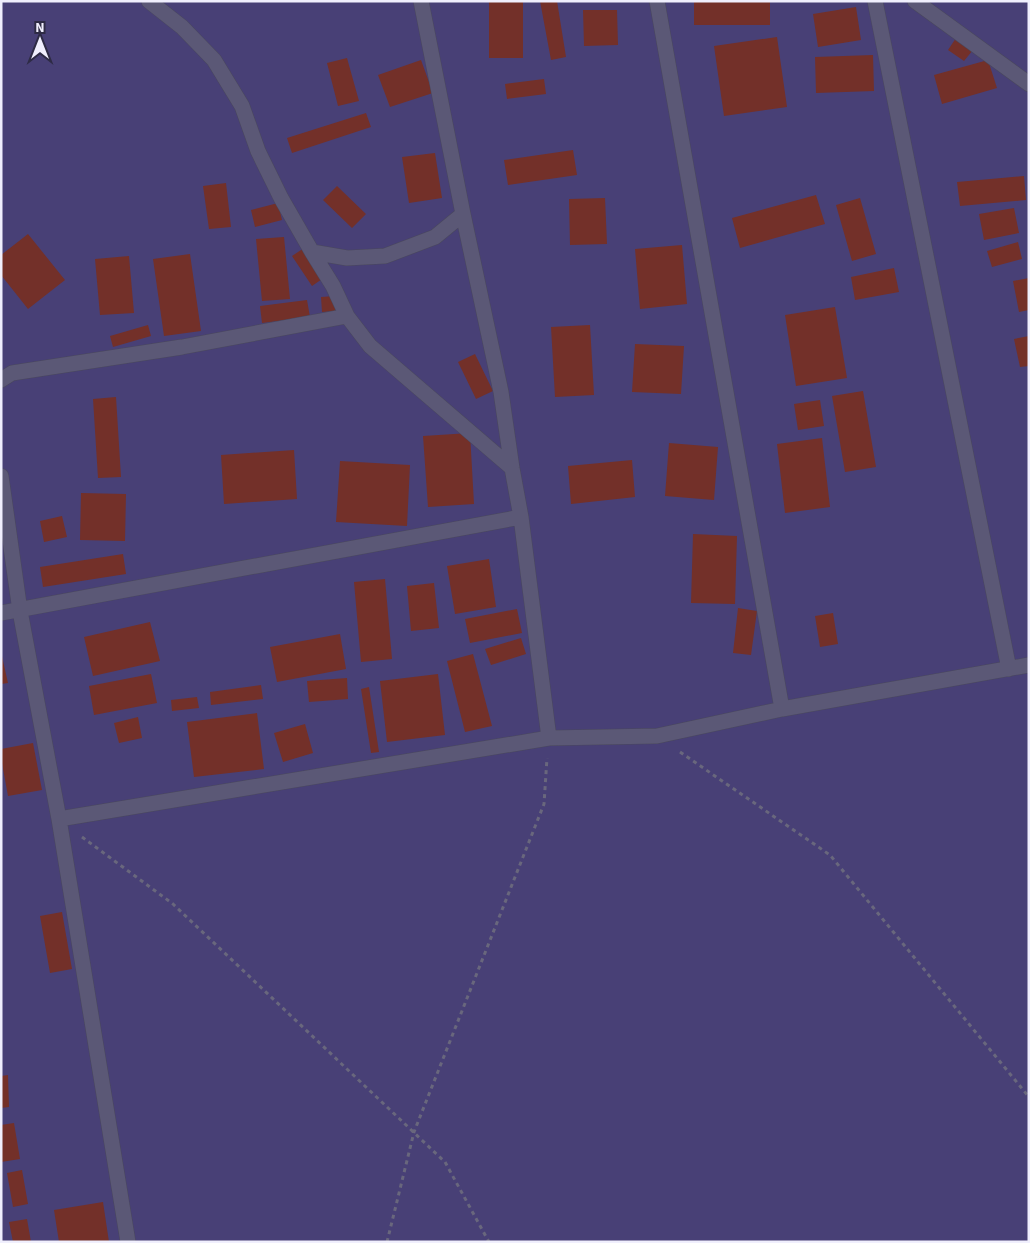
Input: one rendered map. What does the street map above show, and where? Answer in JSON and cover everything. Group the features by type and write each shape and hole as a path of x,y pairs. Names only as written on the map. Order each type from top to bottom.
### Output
{"street":[{"path":"149,1 182,27 214,60 242,106 258,151 281,198 333,286 347,316 370,346 512,468"},
{"path":"421,1 463,214 501,392 521,516 548,738"},
{"path":"656,1 782,709"},
{"path":"875,1 1010,669"},
{"path":"915,1 1029,84"},
{"path":"312,252 347,258 385,256 436,237 463,214"},
{"path":"1,380 12,373 182,347 347,316"},
{"path":"1,476 20,611 59,819 128,1242"},
{"path":"1,614 521,516"},
{"path":"59,819 548,738 657,736 782,709 1029,665"}],"path":[{"path":"657,736 830,855 1029,1097"},
{"path":"387,1242 414,1132 544,804 548,738"},
{"path":"59,819 173,904 446,1162 489,1242"}],"shaded area":[{"path":"1,1 1029,1 1029,1242 1,1242"}],"building":[{"path":"489,1 523,1 523,58 489,58"},
{"path":"540,1 557,1 566,57 551,60"},
{"path":"694,1 770,1 770,25 694,25"},
{"path":"856,7 861,40 818,47 813,14"},
{"path":"583,10 617,10 618,45 584,46"},
{"path":"777,37 787,107 724,116 714,46"},
{"path":"956,38 973,50 964,61 948,50"},
{"path":"873,55 874,91 816,93 815,57"},
{"path":"347,58 359,101 338,106 327,63"},
{"path":"421,60 433,93 390,107 378,75"},
{"path":"988,60 997,88 942,104 934,75"},
{"path":"544,79 546,94 507,99 505,84"},
{"path":"366,113 371,127 292,153 287,138"},
{"path":"573,150 577,175 508,185 504,160"},
{"path":"435,153 442,198 409,203 402,157"},
{"path":"1024,176 1026,200 960,206 957,182"},
{"path":"226,183 231,227 209,229 203,186"},
{"path":"337,186 366,214 352,228 323,200"},
{"path":"816,195 825,224 740,248 732,218"},
{"path":"605,198 607,244 570,245 569,199"},
{"path":"860,198 876,254 852,261 836,205"},
{"path":"278,203 282,220 255,227 251,210"},
{"path":"1014,208 1019,233 984,240 979,214"},
{"path":"28,234 65,280 28,309 1,275 1,255"},
{"path":"284,237 290,299 262,301 256,239"},
{"path":"1018,242 1022,259 992,267 987,251"},
{"path":"682,245 687,304 640,309 635,249"},
{"path":"304,248 325,277 312,286 292,256"},
{"path":"190,254 201,331 164,336 153,259"},
{"path":"129,256 134,313 100,315 95,259"},
{"path":"894,268 899,292 855,300 851,277"},
{"path":"1029,278 1029,310 1019,312 1013,281"},
{"path":"335,296 335,311 322,312 321,297"},
{"path":"307,300 310,317 262,323 260,306"},
{"path":"835,307 847,378 796,386 785,315"},
{"path":"148,325 151,336 113,347 110,336"},
{"path":"590,325 594,395 555,397 551,327"},
{"path":"1029,336 1029,366 1020,367 1014,339"},
{"path":"635,344 684,346 681,394 632,392"},
{"path":"475,354 493,391 476,399 458,362"},
{"path":"863,391 876,467 845,472 832,396"},
{"path":"116,397 121,477 98,478 93,399"},
{"path":"820,400 824,426 798,430 794,404"},
{"path":"470,433 474,504 428,507 423,436"},
{"path":"822,438 830,507 785,513 777,444"},
{"path":"669,443 718,447 714,500 665,496"},
{"path":"294,450 297,499 224,504 221,455"},
{"path":"632,460 635,497 571,504 568,466"},
{"path":"340,461 410,465 407,526 336,522"},
{"path":"81,493 126,494 125,541 80,540"},
{"path":"62,516 67,537 44,542 40,521"},
{"path":"693,534 737,536 735,604 691,603"},
{"path":"123,554 126,574 43,587 40,567"},
{"path":"489,559 496,607 455,614 447,566"},
{"path":"385,579 392,659 361,662 354,582"},
{"path":"434,583 439,628 411,631 407,586"},
{"path":"738,608 757,611 751,655 733,653"},
{"path":"517,609 522,633 470,643 465,619"},
{"path":"833,613 838,644 820,647 815,616"},
{"path":"150,622 160,661 93,676 84,637"},
{"path":"340,634 346,669 277,682 270,647"},
{"path":"521,638 526,654 491,665 485,649"},
{"path":"1,652 8,683 1,684"},
{"path":"473,654 492,726 465,732 447,661"},
{"path":"151,674 157,703 94,715 89,686"},
{"path":"438,674 445,735 387,742 380,681"},
{"path":"347,678 348,699 309,702 307,681"},
{"path":"261,685 263,699 211,705 210,692"},
{"path":"369,687 379,752 371,753 361,689"},
{"path":"197,697 199,708 172,711 171,700"},
{"path":"257,713 264,769 194,777 187,722"},
{"path":"138,717 142,738 119,743 114,723"},
{"path":"305,724 313,753 283,762 274,733"},
{"path":"33,743 42,790 8,796 1,749"},
{"path":"62,912 72,969 50,973 40,916"},
{"path":"8,1075 9,1107 1,1108 1,1076"},
{"path":"14,1123 20,1159 1,1162 1,1125"},
{"path":"22,1170 28,1204 13,1207 7,1173"},
{"path":"103,1202 109,1242 59,1242 54,1210"},
{"path":"27,1219 31,1242 13,1242 9,1222"}]}
